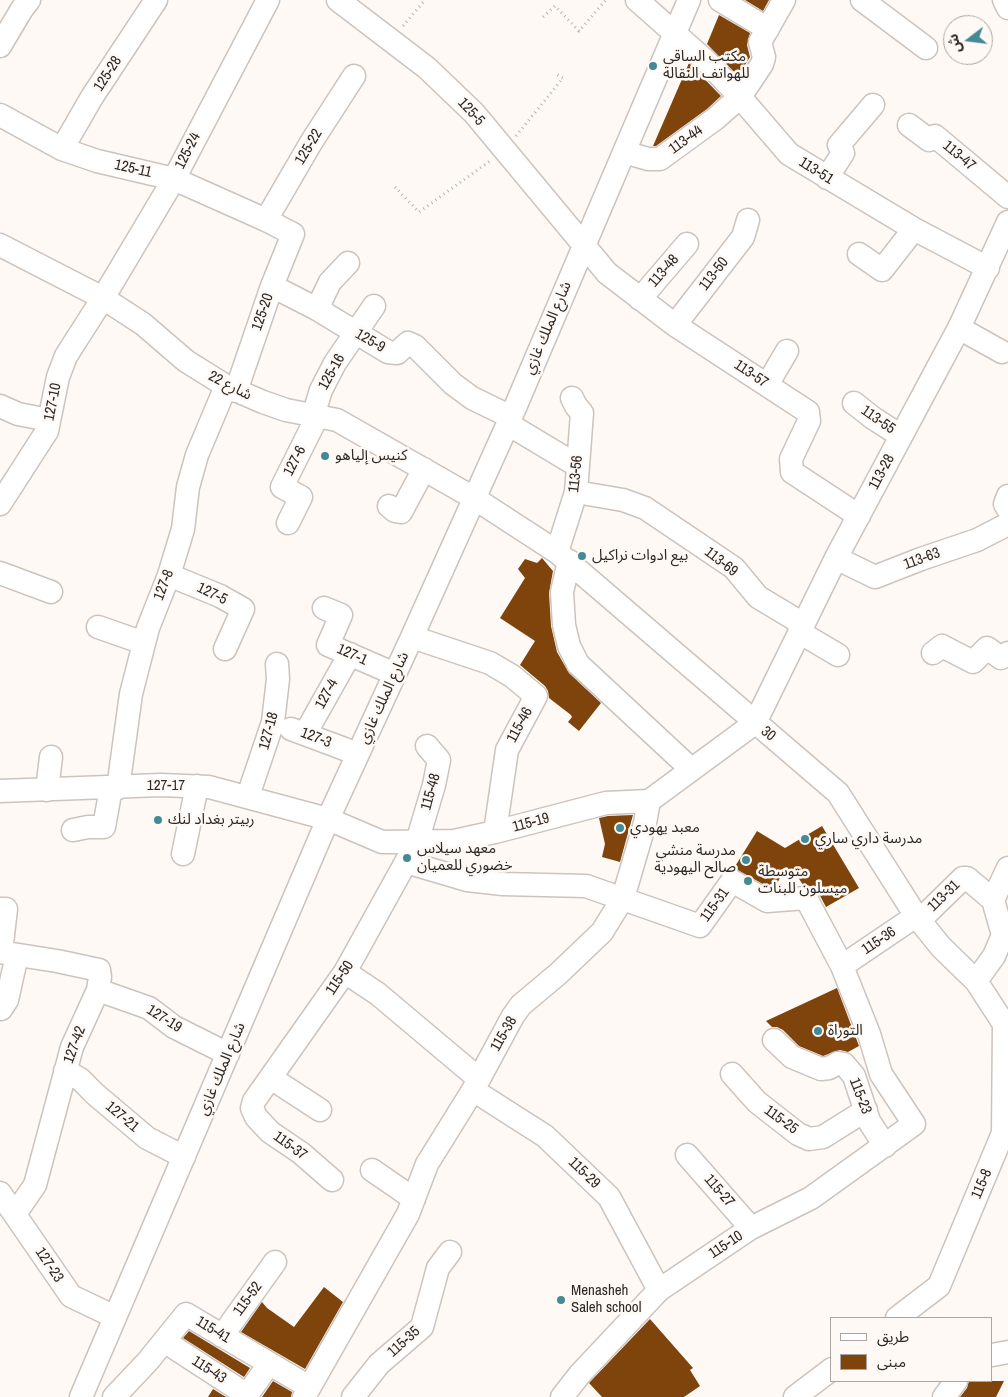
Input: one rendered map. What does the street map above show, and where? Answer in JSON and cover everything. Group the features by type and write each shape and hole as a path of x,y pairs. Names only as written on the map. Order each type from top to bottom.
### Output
{"street":[{"path":"0,46 29,0"},
{"name":"125-28","path":"62,149 92,97 156,0"},
{"name":"125-24","path":"103,298 174,179 268,0"},
{"name":"125-5","path":"338,0 427,68 474,113 583,246"},
{"name":"113-51","path":"638,0 707,62 789,154 914,229 996,266"},
{"name":"شارع الملك غازي","path":"84,1391 328,819 509,420 690,0"},
{"path":"720,0 768,29"},
{"name":"113-44","path":"624,152 648,159 660,159 716,119 740,97 762,64 764,57 760,42 784,0"},
{"path":"862,0 926,48"},
{"path":"1004,0 1008,8"},
{"name":"125-22","path":"266,220 312,141 354,76"},
{"path":"827,178 843,153 839,145 872,105"},
{"name":"125-11","path":"0,115 62,149 97,160 174,179 293,234"},
{"name":"113-47","path":"909,125 928,140 935,136 1008,197"},
{"name":"113-50","path":"675,325 743,237 748,220"},
{"name":"113-28","path":"755,723 836,558 959,328 996,266 1008,222"},
{"path":"859,254 882,270 914,229"},
{"name":"125-20","path":"231,389 293,234"},
{"name":"113-48","path":"640,299 687,244"},
{"name":"113-57","path":"583,246 607,273 675,325 808,412 808,422 791,460 792,472 859,516"},
{"name":"شارع 22","path":"1,247 103,298 144,324 186,361 231,389 278,408 337,420 474,498"},
{"path":"316,309 330,282 348,263"},
{"name":"125-9","path":"272,286 316,309 388,352 397,353 408,343 415,346 453,384 472,398 509,420"},
{"name":"127-10","path":"0,504 47,431 58,378 66,356 103,298"},
{"name":"125-16","path":"315,416 321,390 335,363 374,306"},
{"path":"959,328 1002,352"},
{"path":"767,385 787,351"},
{"name":"127-8","path":"73,830 88,827 104,827 114,788 131,694 144,642 169,575 183,529 188,487 197,455 231,389"},
{"name":"113-56","path":"572,398 582,413 576,492 563,556 562,592 564,625 569,646 578,664 691,769"},
{"name":"113-55","path":"854,403 901,436"},
{"path":"0,406 18,414 49,420"},
{"name":"127-6","path":"288,524 300,497 282,487 315,416"},
{"path":"509,420 578,466"},
{"path":"389,506 395,511 401,512 424,469"},
{"name":"113-69","path":"576,492 623,500 645,508 734,568 758,597 838,655"},
{"path":"1008,496 1005,504 1008,509"},
{"name":"30","path":"474,498 563,556 838,793 918,918 941,947 976,981 1006,1025"},
{"name":"113-63","path":"836,558 875,577 977,540 1008,524"},
{"path":"0,574 51,592"},
{"name":"127-5","path":"169,575 220,596 243,609 225,649"},
{"name":"127-1","path":"324,608 341,615 328,645 395,674"},
{"path":"98,627 144,642"},
{"name":"115-46","path":"412,637 490,663 512,676 536,696 507,750 495,832"},
{"path":"933,653 942,646 973,662 987,648 1001,658 1008,653"},
{"name":"127-4","path":"305,734 350,654"},
{"name":"127-18","path":"248,796 274,722 278,679 277,664"},
{"name":"127-3","path":"274,722 358,754"},
{"path":"649,801 755,723"},
{"name":"115-48","path":"417,842 434,785 439,760 426,746"},
{"path":"47,790 51,757"},
{"name":"127-17","path":"0,791 161,785 209,787 328,819"},
{"path":"183,854 197,786"},
{"name":"115-19","path":"328,819 382,842 454,841 606,803 649,801"},
{"name":"115-38","path":"310,1393 408,1214 427,1164 476,1084 513,1016 521,1005 558,974 602,932 624,898 645,823 649,801"},
{"name":"115-50","path":"252,1108 254,1101 286,1054 346,972 417,842"},
{"name":"115-31","path":"406,862 467,880 503,884 586,886 700,926 732,881 767,900 806,898 842,966 869,1034 881,1074 914,1124"},
{"path":"976,981 994,956 1003,935 993,900 1008,868"},
{"name":"113-31","path":"918,918 963,878 967,878 993,900"},
{"path":"0,909 6,909 6,1000 1,1008"},
{"name":"115-36","path":"842,966 918,918"},
{"path":"6,953 98,970 100,977 98,990"},
{"path":"346,972 378,994 476,1084"},
{"name":"127-19","path":"98,990 149,1008 174,1027 228,1054"},
{"name":"127-42","path":"15,1214 34,1185 72,1047 98,990"},
{"name":"115-8","path":"898,1317 939,1286 1003,1132 1006,1025"},
{"name":"115-23","path":"774,1040 792,1057 821,1069 829,1068 838,1063 844,1064 854,1076 869,1121 885,1146"},
{"name":"127-21","path":"65,1071 80,1079 147,1138 184,1157"},
{"name":"115-25","path":"732,1074 756,1102 798,1134 809,1139 823,1137 866,1110"},
{"path":"271,1078 320,1110"},
{"name":"115-29","path":"476,1084 544,1136 609,1198 659,1290"},
{"name":"115-37","path":"252,1108 256,1117 270,1132 301,1153 332,1180"},
{"name":"115-10","path":"562,1397 580,1374 659,1290 751,1228 811,1198 914,1124"},
{"name":"115-27","path":"687,1155 751,1228"},
{"path":"372,1170 414,1199"},
{"name":"127-23","path":"0,1193 70,1296 116,1317"},
{"name":"115-35","path":"353,1397 379,1364 422,1327 438,1268 450,1252"},
{"name":"115-52","path":"222,1336 275,1262"},
{"name":"115-41","path":"114,1397 186,1314 269,1364 310,1393"},
{"name":"115-43","path":"164,1341 247,1395 269,1364"},
{"path":"993,1355 1008,1352"},
{"path":"794,1397 830,1370"},
{"path":"944,1397 955,1382"},
{"path":"84,1391 108,1397"}],"path":[{"path":"391,39 425,0"},
{"path":"543,17 554,6 579,31 606,0"}],"building":[{"path":"745,0 769,0 763,11"},
{"path":"719,15 750,33 747,45 750,57 738,76 707,44"},
{"path":"689,63 721,96 707,109 656,146 653,146"},
{"path":"542,558 553,571 549,593 551,626 557,652 569,673 601,703 579,731 568,722 572,717 571,715 549,698 545,686 520,665 535,641 500,618 525,578 518,569 525,559 537,563"},
{"path":"633,815 620,862 602,857 605,844 599,818"},
{"path":"822,826 859,888 826,907 813,887 803,885 796,874 790,878 785,869 775,887 770,888 734,868 757,831 785,848"},
{"name":"التوراة","path":"837,988 859,1046 848,1052 840,1050 823,1056 799,1046 783,1030 772,1027 766,1021"},
{"path":"324,1287 343,1302 305,1369 241,1332 262,1302 267,1308 294,1327"},
{"path":"650,1319 693,1368 690,1370 700,1386 684,1397 602,1397 589,1383"},
{"path":"189,1331 250,1368 244,1377 183,1338"},
{"path":"273,1381 292,1392 291,1397 262,1397"},
{"path":"1004,1381 996,1397 960,1397 967,1388 969,1382"},
{"path":"213,1389 226,1397 208,1397"}],"place":[{"name":"مكتب الساقي للهواتف النقالة","path":"653,66"},
{"name":"كنيس إلياهو","path":"325,456"},
{"name":"بيع ادوات نراكيل","path":"582,556"},
{"name":"ربيتر بغداد لنك","path":"158,820"},
{"name":"معبد يهودي","path":"620,828"},
{"name":"مدرسة داري ساري","path":"805,839"},
{"name":"معهد سيلاس خضوري للعميان","path":"407,858"},
{"name":"مدرسة منشي صالح اليهودية","path":"746,860"},
{"name":"متوسطة ميسلون للبنات","path":"748,881"},
{"name":"التوراة","path":"818,1031"},
{"name":"Menasheh Saleh school","path":"561,1300"}]}
